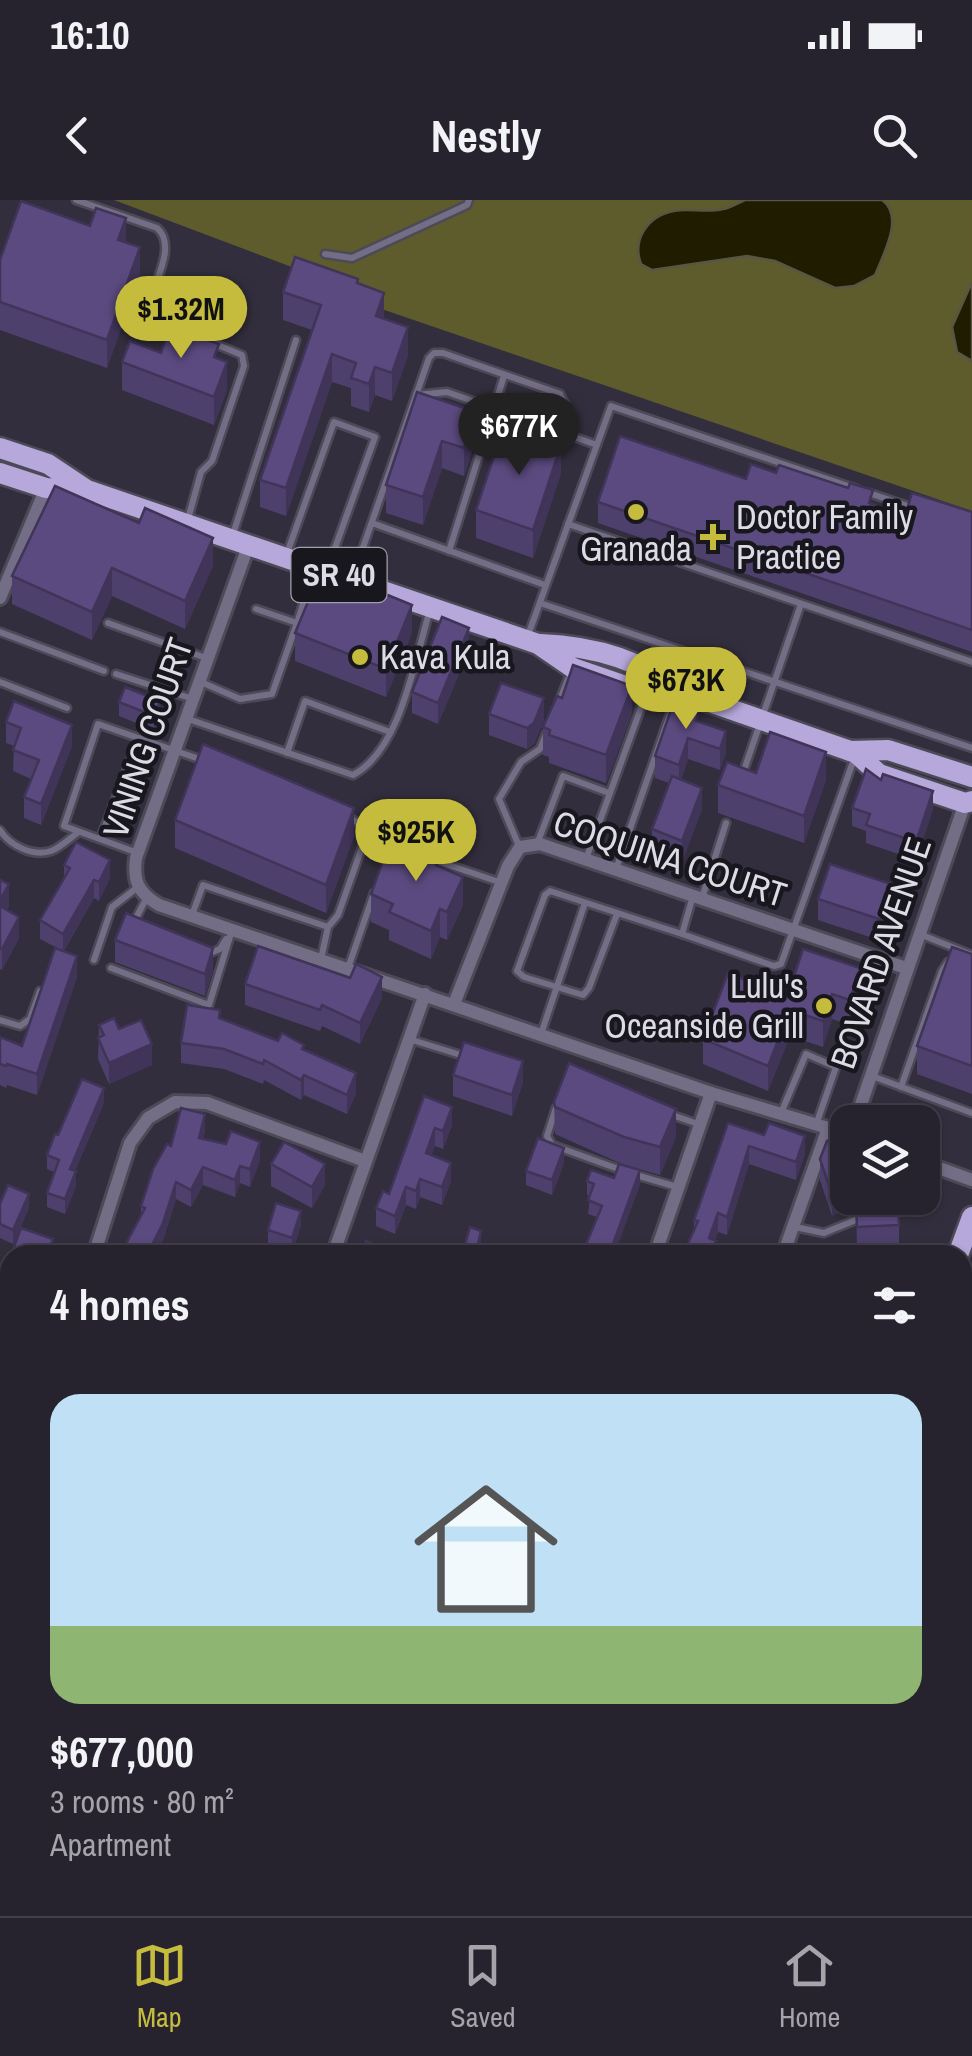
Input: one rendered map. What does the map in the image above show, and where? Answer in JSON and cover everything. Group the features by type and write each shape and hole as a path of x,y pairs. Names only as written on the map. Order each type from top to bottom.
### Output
{"main road":[{"name":"SR 40","path":"0,448 48,464 87,490 532,642 572,668 646,693 678,691"},
{"name":"SR 40","path":"0,473 46,488 87,490"},
{"name":"SR 40","path":"532,642 579,646 654,671 678,691 853,752 879,774 968,802"},
{"name":"SR 40","path":"853,752 888,750 972,777"},
{"path":"962,1245 972,1217"}],"street":[{"path":"0,598 46,488"},
{"name":"VINING COURT","path":"143,892 134,877 138,853 208,659 240,542"},
{"name":"BOVARD AVENUE","path":"861,1105 918,934 968,802"},
{"name":"COQUINA COURT","path":"454,1004 520,846 537,844 906,968"},
{"path":"143,892 232,930 541,1034 574,1052 830,1128"},
{"path":"337,1245 425,994"},
{"path":"658,1245 712,1093"},
{"path":"97,1245 130,1143 148,1118 175,1102 207,1103 366,1161"},
{"path":"788,1245 822,1126"},
{"path":"940,1168 972,1180"}],"lane":[{"path":"76,200 157,228 164,234 167,246 147,313 152,322 179,331"},
{"path":"325,254 352,258 418,230 467,205 469,200"},
{"path":"187,524 201,472 212,461 244,366 242,355 197,338"},
{"path":"240,542 296,340"},
{"path":"352,580 415,396 434,354 564,398 556,430"},
{"path":"449,551 504,376"},
{"path":"415,396 447,392 597,445"},
{"path":"532,642 546,585 611,406 917,509"},
{"path":"200,682 240,698 272,694 297,623 375,437 334,422 286,557"},
{"path":"372,524 546,585"},
{"path":"568,524 972,662"},
{"path":"540,603 972,748"},
{"path":"738,788 802,604"},
{"path":"186,718 353,776 365,769 381,750 390,732 431,607"},
{"path":"256,609 297,623"},
{"path":"108,623 208,659"},
{"path":"0,632 104,670"},
{"path":"553,716 572,668"},
{"path":"116,674 194,699"},
{"path":"0,682 67,708"},
{"path":"616,869 678,691"},
{"path":"586,859 646,693"},
{"path":"287,753 305,701 390,732"},
{"path":"138,853 64,826 98,724 213,766"},
{"path":"520,846 499,800 521,762 540,749 546,733"},
{"path":"100,839 139,738"},
{"path":"617,914 586,993 579,996 524,977 516,968 546,893 554,891 778,966 784,961 853,752"},
{"path":"537,844 563,776 610,793"},
{"path":"320,958 328,927 338,915 365,839 360,824 339,814"},
{"path":"682,934 726,823"},
{"path":"0,830 10,842 38,852 51,851 80,831"},
{"path":"432,859 502,882"},
{"path":"192,915 203,885 328,927"},
{"path":"348,968 376,886"},
{"path":"140,930 136,920 143,892"},
{"path":"94,960 112,907 143,892"},
{"path":"541,1034 585,903"},
{"path":"196,955 220,948 232,930"},
{"path":"111,968 209,1005 232,930"},
{"path":"918,934 972,954"},
{"path":"902,1087 942,971 958,949"},
{"path":"0,1020 20,1026 30,1019 42,987"},
{"path":"409,1039 479,1061"},
{"path":"781,1114 806,1054 836,1067 822,1126"},
{"path":"871,1076 972,1113"},
{"path":"560,1097 548,1127 552,1145 678,1188"},
{"path":"664,1112 700,1125"},
{"path":"794,1227 824,1234 869,1215"}],"shaded area":[{"path":"114,200 972,200 972,511 294,279 297,269"},
{"path":"745,200 882,200 889,207 892,225 875,275 854,286 835,288 775,261 747,256 652,270 641,264 640,238 656,218 680,210 723,209"},
{"path":"972,282 972,361 957,352 952,327"}],"building":[{"path":"21,201 90,226 96,208 126,218 118,240 140,247 107,340 0,302 0,260"},
{"path":"295,257 358,279 357,283 384,293 376,316 408,327 392,373 375,367 369,384 351,378 356,363 332,354 286,488 260,480 321,305 283,292"},
{"path":"171,326 219,344 214,357 227,362 214,397 122,362 130,341 161,353"},
{"path":"417,392 476,412 464,448 442,441 423,497 386,485"},
{"path":"504,426 561,445 533,530 476,510"},
{"path":"620,436 746,479 751,464 776,473 779,465 848,488 850,483 873,490 869,503 905,516 912,493 972,512 972,630 598,502"},
{"path":"55,486 139,523 145,508 213,538 185,601 112,568 92,612 12,576"},
{"path":"322,568 412,605 386,669 295,633"},
{"path":"442,617 469,628 438,703 412,692"},
{"path":"573,665 632,686 606,755 549,735 550,730 543,727 557,696 562,698"},
{"path":"501,683 544,698 534,723 527,728 489,714"},
{"path":"125,687 160,701 154,716 119,702"},
{"path":"675,698 700,707 696,721 726,731 720,749 688,738 679,765 655,756"},
{"path":"14,701 72,725 41,804 24,797 39,760 13,750 21,728 6,722"},
{"path":"770,732 826,752 804,816 718,785 727,762 756,773"},
{"path":"203,744 354,808 326,885 175,820"},
{"path":"866,769 881,780 883,774 933,791 916,842 866,825 870,814 852,808"},
{"path":"672,776 702,788 682,841 652,829"},
{"path":"412,840 441,853 436,865 463,877 447,912 440,909 431,931 389,912 393,904 371,894 390,841 408,850"},
{"path":"76,842 110,860 63,934 40,920 70,868 64,865"},
{"path":"830,864 894,885 882,920 818,899"},
{"path":"0,880 9,884 0,900"},
{"path":"0,906 19,917 2,949 0,948"},
{"path":"126,913 213,948 205,974 115,940"},
{"path":"258,946 350,978 356,964 382,977 360,1023 322,1005 320,1010 245,984"},
{"path":"952,947 972,954 972,1066 917,1046"},
{"path":"55,948 77,956 37,1074 0,1064 0,1037 22,1046"},
{"path":"803,949 860,968 850,1000 832,994 823,1021 790,1010 768,1066 703,1039 728,973 787,997"},
{"path":"187,1005 220,1010 219,1018 278,1041 282,1033 304,1045 302,1049 356,1073 347,1095 304,1075 301,1080 264,1060 263,1064 224,1049 181,1043"},
{"path":"114,1018 119,1029 141,1020 152,1044 109,1063 98,1038 104,1035 99,1025"},
{"path":"464,1042 523,1061 512,1095 453,1075"},
{"path":"569,1063 676,1109 660,1147 624,1137 555,1107"},
{"path":"82,1079 104,1088 70,1169 76,1171 65,1199 47,1193 59,1160 47,1155"},
{"path":"424,1096 452,1107 443,1131 435,1128 426,1153 451,1163 442,1187 420,1179 416,1191 406,1187 395,1216 376,1208 383,1191 389,1194"},
{"path":"181,1108 205,1114 199,1138 226,1144 231,1131 260,1142 250,1169 240,1166 235,1180 203,1167 191,1190 176,1182 152,1245 125,1245 145,1208 141,1206 153,1169 167,1144 171,1146"},
{"path":"728,1123 764,1135 769,1123 805,1136 796,1162 749,1146 727,1217 718,1213 709,1238 716,1241 714,1245 687,1245 698,1221 694,1220"},
{"path":"538,1138 564,1148 552,1180 526,1171"},
{"path":"830,1140 830,1189 820,1159"},
{"path":"284,1142 325,1164 312,1187 271,1164"},
{"path":"619,1164 640,1170 613,1245 586,1245 602,1206 588,1200 594,1184 587,1181 591,1170 614,1178"},
{"path":"8,1185 29,1194 13,1230 0,1224 0,1204"},
{"path":"276,1203 301,1211 292,1238 268,1230"},
{"path":"856,1215 899,1215 899,1225 857,1227"},
{"path":"470,1227 481,1231 478,1245 465,1245"},
{"path":"21,1228 53,1239 51,1245 15,1245"}],"place":[{"name":"Granada","path":"636,512"},
{"name":"Doctor Family Practice","path":"713,537"},
{"name":"Kava Kula","path":"360,657"},
{"name":"Lulu's Oceanside Grill","path":"824,1006"}]}
